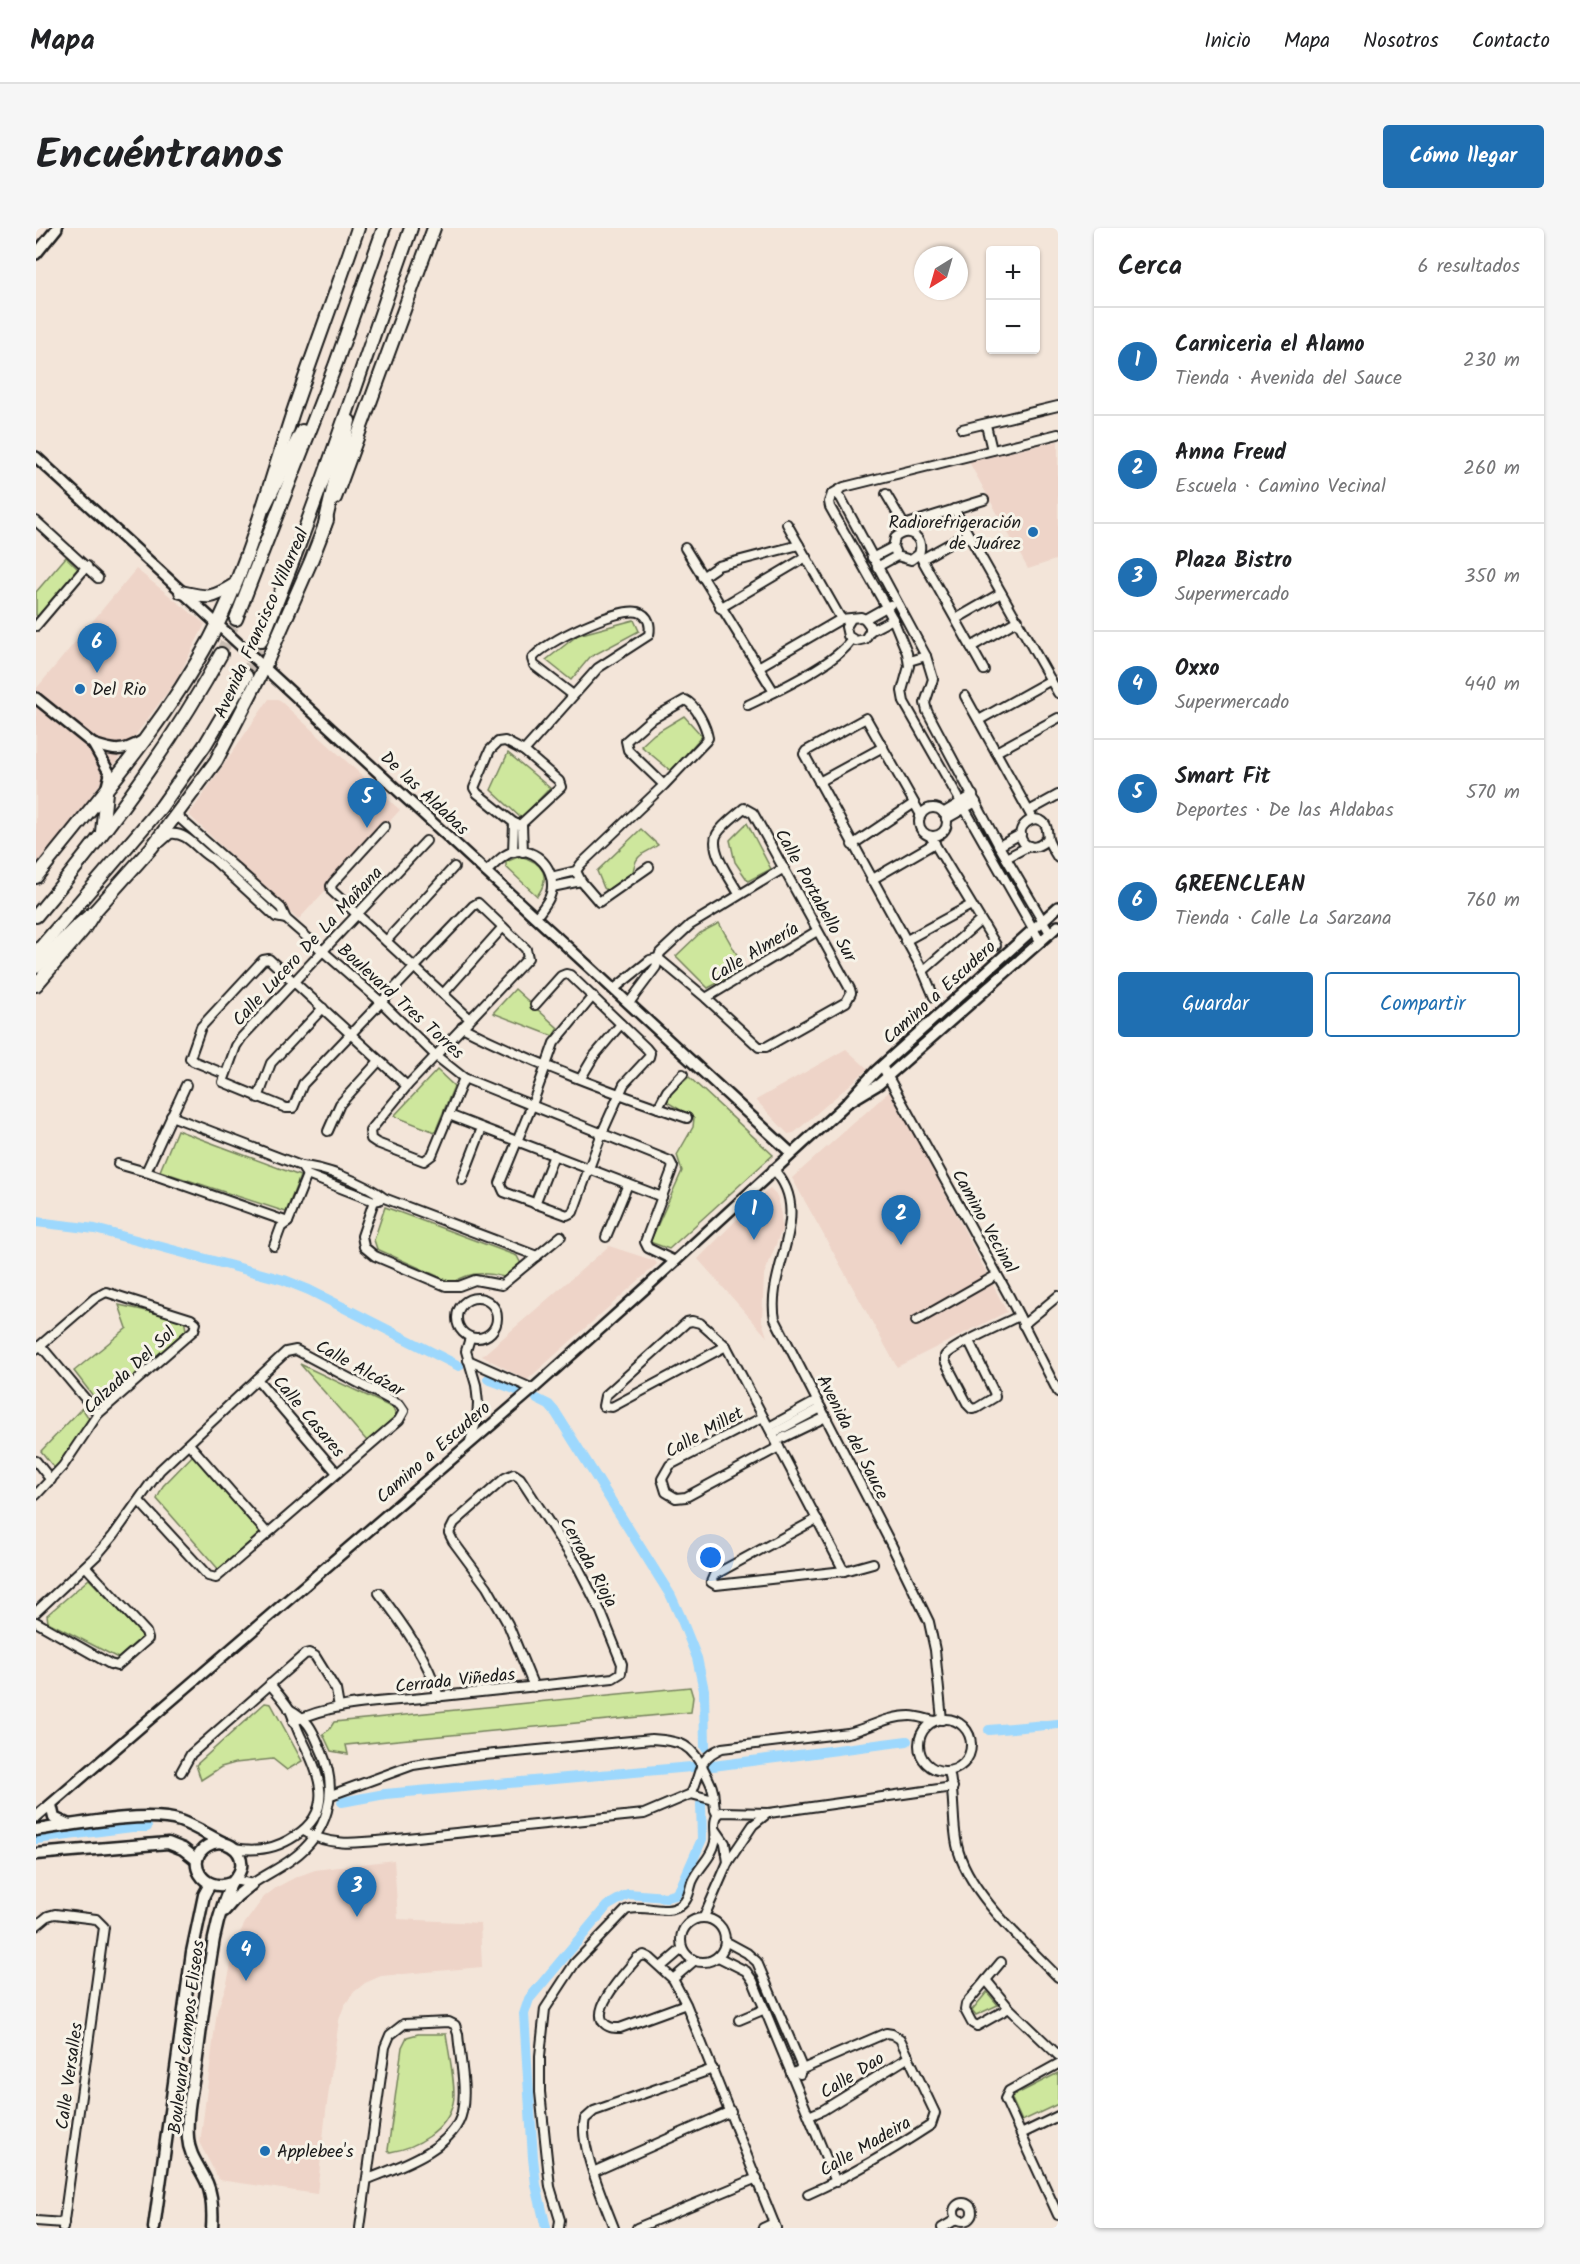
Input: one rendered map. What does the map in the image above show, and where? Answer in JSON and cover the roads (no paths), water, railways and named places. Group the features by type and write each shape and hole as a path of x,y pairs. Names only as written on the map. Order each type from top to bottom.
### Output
{"main road":[{"path":"36,877 148,737 184,684 216,625 264,507 293,412 358,228"},
{"name":"Avenida Francisco Villarreal","path":"236,619 335,366 384,228"},
{"name":"Avenida Francisco Villarreal","path":"261,641 316,503 411,228"},
{"name":"Avenida Francisco Villarreal","path":"36,985 83,930 95,911 152,847 216,761 264,668 324,528 434,228"},
{"path":"264,507 335,366"},
{"path":"324,528 346,440 358,376"},
{"path":"181,592 206,598 217,595 234,585"},
{"name":"Avenida Francisco Villarreal","path":"36,915 146,774 186,714 221,654"},
{"name":"Avenida Francisco Villarreal","path":"36,953 161,807 205,744 246,676"},
{"path":"102,833 105,792"},
{"path":"36,967 95,911"},
{"path":"51,1805 54,1818 63,1824 72,1825"},
{"path":"36,1830 145,1817 179,1821 222,1842 234,1848 241,1860 239,1874 233,1881 217,1886 210,1884 200,1874 197,1860 209,1845 222,1842"},
{"path":"36,1854 168,1843 183,1849 197,1860"},
{"name":"Boulevard Campos Eliseos","path":"212,2228 211,2193 192,2157 188,2136 189,2111 211,1955 220,1916 233,1881"},
{"name":"Boulevard Campos Eliseos","path":"154,2228 192,1952 204,1895 210,1884"},
{"path":"220,1916 237,1896 252,1884"}],"street":[{"path":"36,254 57,228"},
{"path":"962,429 1058,406"},
{"path":"986,425 992,450"},
{"path":"1040,941 1032,931 903,699 902,691 909,661 887,606 829,502 832,494 844,488 1058,434"},
{"name":"De las Aldabas","path":"36,457 791,1153"},
{"path":"832,494 837,494 841,498 926,656 933,679 925,703 927,711 1002,852 1050,933"},
{"path":"886,494 906,529 920,540 920,557 984,670"},
{"path":"968,534 911,560 897,556 893,547 895,538 906,529 984,500"},
{"path":"954,510 1058,693"},
{"path":"36,521 98,578"},
{"path":"787,524 841,619"},
{"path":"702,577 718,567 799,545"},
{"path":"872,558 893,547"},
{"path":"685,548 774,692"},
{"path":"877,567 897,556"},
{"path":"720,608 806,557"},
{"path":"36,626 87,566"},
{"path":"956,620 1001,593"},
{"path":"865,619 896,601"},
{"path":"524,751 598,668 650,635 651,627 643,615 636,611 622,613 555,639 535,654 532,659 534,665 573,695"},
{"path":"760,666 841,619 861,617 865,619 868,622 869,636 861,641 852,639 846,632 851,619"},
{"path":"870,631 893,619"},
{"path":"971,647 1018,620"},
{"path":"748,705 841,652 852,639"},
{"path":"909,661 926,656"},
{"path":"979,720 1051,680"},
{"path":"965,696 1031,815 1046,825 1048,832 1047,839 1036,847 1029,846 991,857"},
{"path":"36,698 93,744 113,751 122,751 148,737"},
{"path":"551,876 576,871 664,785 706,741 707,731 691,704 683,700 650,720 626,741 628,750 664,785"},
{"path":"909,709 925,703"},
{"path":"996,752 1058,718"},
{"path":"934,997 804,754 863,719 869,720 921,815 922,830 933,839 996,945"},
{"path":"513,852 515,823 561,787 559,781 524,751 505,741 498,742 490,750 474,788 477,793 515,823 523,852"},
{"path":"93,744 110,774 105,792"},
{"path":"819,782 883,747"},
{"path":"1002,852 1020,834 1031,815 1058,795"},
{"path":"944,816 974,799"},
{"path":"852,845 914,804"},
{"name":"Calle Portabello Sur","path":"706,998 752,1042 764,1047 846,1002 851,993 753,813 744,808 719,831 715,839 718,858 740,894"},
{"path":"921,815 929,808 934,808 944,816"},
{"name":"Boulevard Tres Torres","path":"176,815 215,856 280,908 286,919 381,1002 435,1055 464,1078 667,1159 673,1167 662,1197"},
{"path":"871,880 933,839 944,829 944,816"},
{"path":"385,826 331,886 332,891 470,1019"},
{"path":"152,847 170,834 179,834 205,855 215,856"},
{"path":"1020,834 1029,846"},
{"path":"1047,839 1057,852"},
{"name":"Calle Lucero De La Mañana","path":"225,1074 240,1041 426,841"},
{"path":"486,872 513,852 533,854 544,863 550,870 552,887 549,900 536,917"},
{"path":"386,941 454,867"},
{"path":"576,871 597,901 601,902 649,867"},
{"path":"629,1003 656,967 663,950 690,925 784,868"},
{"path":"552,887 581,881"},
{"path":"406,1086 380,1060 351,1034 323,1008 295,981 273,961 266,958 201,1027 190,1058 225,1074 223,1082 226,1085 286,1108 293,1108 303,1084 351,1034 414,967 475,904 480,904 526,949 528,958 406,1086 370,1131 373,1141 426,1161 432,1155 464,1078"},
{"path":"905,941 971,905"},
{"name":"Camino a Escudero","path":"845,1105 882,1066 1058,907"},
{"path":"922,971 980,921"},
{"name":"Camino a Escudero","path":"36,1817 533,1389 845,1105 889,1076 1058,926"},
{"path":"443,994 503,927"},
{"name":"Calle Almería","path":"706,998 817,931"},
{"path":"614,989 650,960 658,958"},
{"path":"658,958 706,998"},
{"path":"535,1005 561,976 566,974 593,996 648,1050 649,1057 624,1084 571,1214 563,1215 504,1192 500,1183 554,1043 593,996"},
{"path":"258,1098 271,1062 323,1008"},
{"path":"581,1078 594,1056 621,1024"},
{"path":"462,1027 620,1095 687,1118"},
{"path":"328,1131 340,1104 380,1060"},
{"name":"Camino Vecinal","path":"882,1066 997,1275 1058,1392"},
{"path":"658,1108 667,1091 683,1074"},
{"path":"146,1172 186,1085"},
{"path":"449,1115 662,1197 645,1245 675,1261"},
{"path":"171,1116 301,1166 313,1166 374,1190 384,1198 537,1256"},
{"path":"462,1180 482,1128"},
{"path":"535,1204 554,1155"},
{"path":"118,1164 288,1222"},
{"path":"301,1166 307,1175 374,1202 384,1198"},
{"name":"Avenida del Sauce","path":"773,1169 785,1181 791,1209 773,1309 779,1327 929,1622 935,1650 938,1720"},
{"path":"274,1246 281,1227 288,1222 307,1175"},
{"path":"606,1237 628,1184"},
{"path":"374,1202 362,1236 364,1247 369,1252 441,1285 463,1285 475,1280 496,1285 505,1284 561,1236"},
{"path":"916,1321 997,1275"},
{"path":"483,1299 489,1284"},
{"path":"463,1285 469,1299"},
{"name":"Calzada Del Sol","path":"36,1495 51,1479 99,1414 195,1330 196,1323 191,1319 106,1292 95,1298 38,1348"},
{"path":"1023,1325 1058,1296"},
{"path":"469,1299 483,1299 494,1308 497,1322 490,1334 470,1338 464,1334 457,1322 459,1308 469,1299"},
{"path":"969,1341 995,1397 972,1409 945,1361 945,1356 948,1352 969,1341 1019,1316"},
{"path":"726,1346 612,1407 603,1406 605,1396 687,1322 700,1323 726,1346 844,1571"},
{"path":"470,1338 466,1351 476,1384 478,1403 477,1420 470,1441"},
{"path":"38,1348 99,1414"},
{"name":"Calle Alcázar","path":"36,1612 86,1567 113,1536 160,1470 282,1355 291,1350 296,1350 400,1405 404,1411 399,1420 216,1578 208,1576 139,1501"},
{"path":"468,1360 533,1389"},
{"name":"Calle Casares","path":"257,1379 337,1473"},
{"path":"774,1438 819,1404"},
{"name":"Calle Millet","path":"763,1417 670,1465 662,1479 666,1492 676,1498 686,1497 774,1438"},
{"path":"774,1438 826,1417"},
{"path":"189,1444 267,1533"},
{"path":"36,1461 51,1479"},
{"name":"Cerrada Rioja","path":"534,1687 508,1623 487,1587 449,1533 454,1523 505,1478 514,1474 520,1478 578,1567 601,1612 622,1664 621,1673"},
{"path":"817,1519 714,1575 711,1582 716,1585 844,1571 873,1563"},
{"path":"36,1622 117,1666 148,1639 146,1632 86,1567"},
{"path":"380,1593 418,1650 436,1685 439,1697"},
{"path":"181,1772 191,1754 302,1655 309,1653 315,1656 336,1690 339,1707"},
{"name":"Cerrada Viñedas","path":"293,1722 304,1716 339,1707 534,1687 613,1677 621,1673"},
{"path":"233,1881 252,1884 291,1860 314,1837 324,1821 331,1795 328,1767 304,1716 290,1709 270,1684"},
{"path":"234,1848 264,1850 279,1846 304,1831 320,1807 319,1779 316,1769 293,1722 290,1709"},
{"path":"691,1794 701,1763 722,1748 848,1733 865,1729 886,1719 911,1716 938,1720 959,1724 969,1738 969,1755 964,1763 949,1771 932,1768 921,1756 919,1740 922,1732 938,1720"},
{"path":"331,1795 413,1765 474,1756 652,1739 673,1740 689,1747 701,1763 714,1788 716,1830 714,1848 693,1880 686,1901 681,1906 670,1909 635,1906 626,1910 575,1963 545,2009 540,2056 540,2092 550,2187 560,2220 559,2228"},
{"path":"316,1769 328,1767"},
{"path":"949,1771 953,1786 960,1858 989,1904 1058,1977"},
{"path":"717,1814 722,1812 770,1813 953,1786"},
{"path":"304,1831 328,1842 346,1844 644,1814 691,1794 714,1800"},
{"path":"704,1917 719,1925 724,1933 725,1941 718,1957 711,1962 702,1963 694,1961 682,1949 682,1932 687,1924 704,1917 728,1862 753,1826 770,1813"},
{"path":"716,1830 725,1843 728,1862"},
{"name":"Calle Versalles","path":"36,1926 51,1915 96,1919 102,1923 104,1934 63,2226 36,2221"},
{"path":"725,1941 747,1953 757,1962 801,2065 796,2084"},
{"path":"661,1967 682,1949"},
{"path":"686,2004 620,2028 612,2029 605,2025 601,2018 604,2000 637,1958 644,1955 673,1979 686,2004 731,2111 775,2226 763,2228"},
{"path":"718,1957 746,1971 753,1981 836,2182"},
{"path":"673,1979 694,1961"},
{"path":"1001,1962 965,2007 972,2023 977,2026 1009,2008"},
{"path":"986,1980 1009,2008 1058,2055"},
{"path":"739,2020 765,2009"},
{"path":"360,2228 385,2048 390,2035 399,2027 413,2022 444,2021 454,2025 458,2034 463,2100 458,2124 445,2140 404,2165 368,2179"},
{"path":"791,2073 886,2033 900,2039 909,2057"},
{"name":"Calle Dao","path":"809,2116 823,2110 909,2057"},
{"name":"Calle Madeira","path":"808,2193 836,2182 872,2163 931,2125 935,2112 909,2057"},
{"path":"1057,2066 1010,2091 1005,2096 1021,2134 1055,2201 1058,2216"},
{"path":"614,2228 593,2172 584,2131 585,2119 589,2115 713,2069"},
{"path":"593,2172 731,2111"},
{"path":"1021,2134 1058,2116"},
{"path":"637,2228 757,2178"},
{"path":"965,2203 971,2206 973,2212 969,2225 957,2219 955,2209 959,2204 965,2203"},
{"path":"942,2228 957,2219"}],"waterway":[{"path":"36,1222 95,1229 284,1280 309,1290 459,1366"},
{"path":"488,1379 520,1391"},
{"path":"537,1399 549,1405 556,1413 671,1596 697,1658 704,1690 705,1747"},
{"path":"989,1730 1058,1724"},
{"path":"713,1766 907,1741"},
{"path":"342,1802 385,1794 691,1767"},
{"path":"546,2228 536,2185 533,2158 524,2014 529,1999 607,1906 628,1894 666,1897 675,1895 680,1889 702,1839 701,1804"},
{"path":"36,1839 147,1827"}],"tunnel":[{"path":"221,654 236,619"},
{"path":"246,676 261,641"}],"place":[{"name":"Radiorefrigeración de Juárez","path":"1033,532"},
{"name":"GREENCLEAN","path":"97,673"},
{"name":"Del Rio","path":"80,689"},
{"name":"Smart Fit","path":"367,828"},
{"name":"Carniceria el Alamo","path":"754,1240"},
{"name":"Anna Freud","path":"901,1245"},
{"name":"Plaza Bistro","path":"357,1917"},
{"name":"Oxxo","path":"246,1981"},
{"name":"Applebee's","path":"265,2151"}]}
